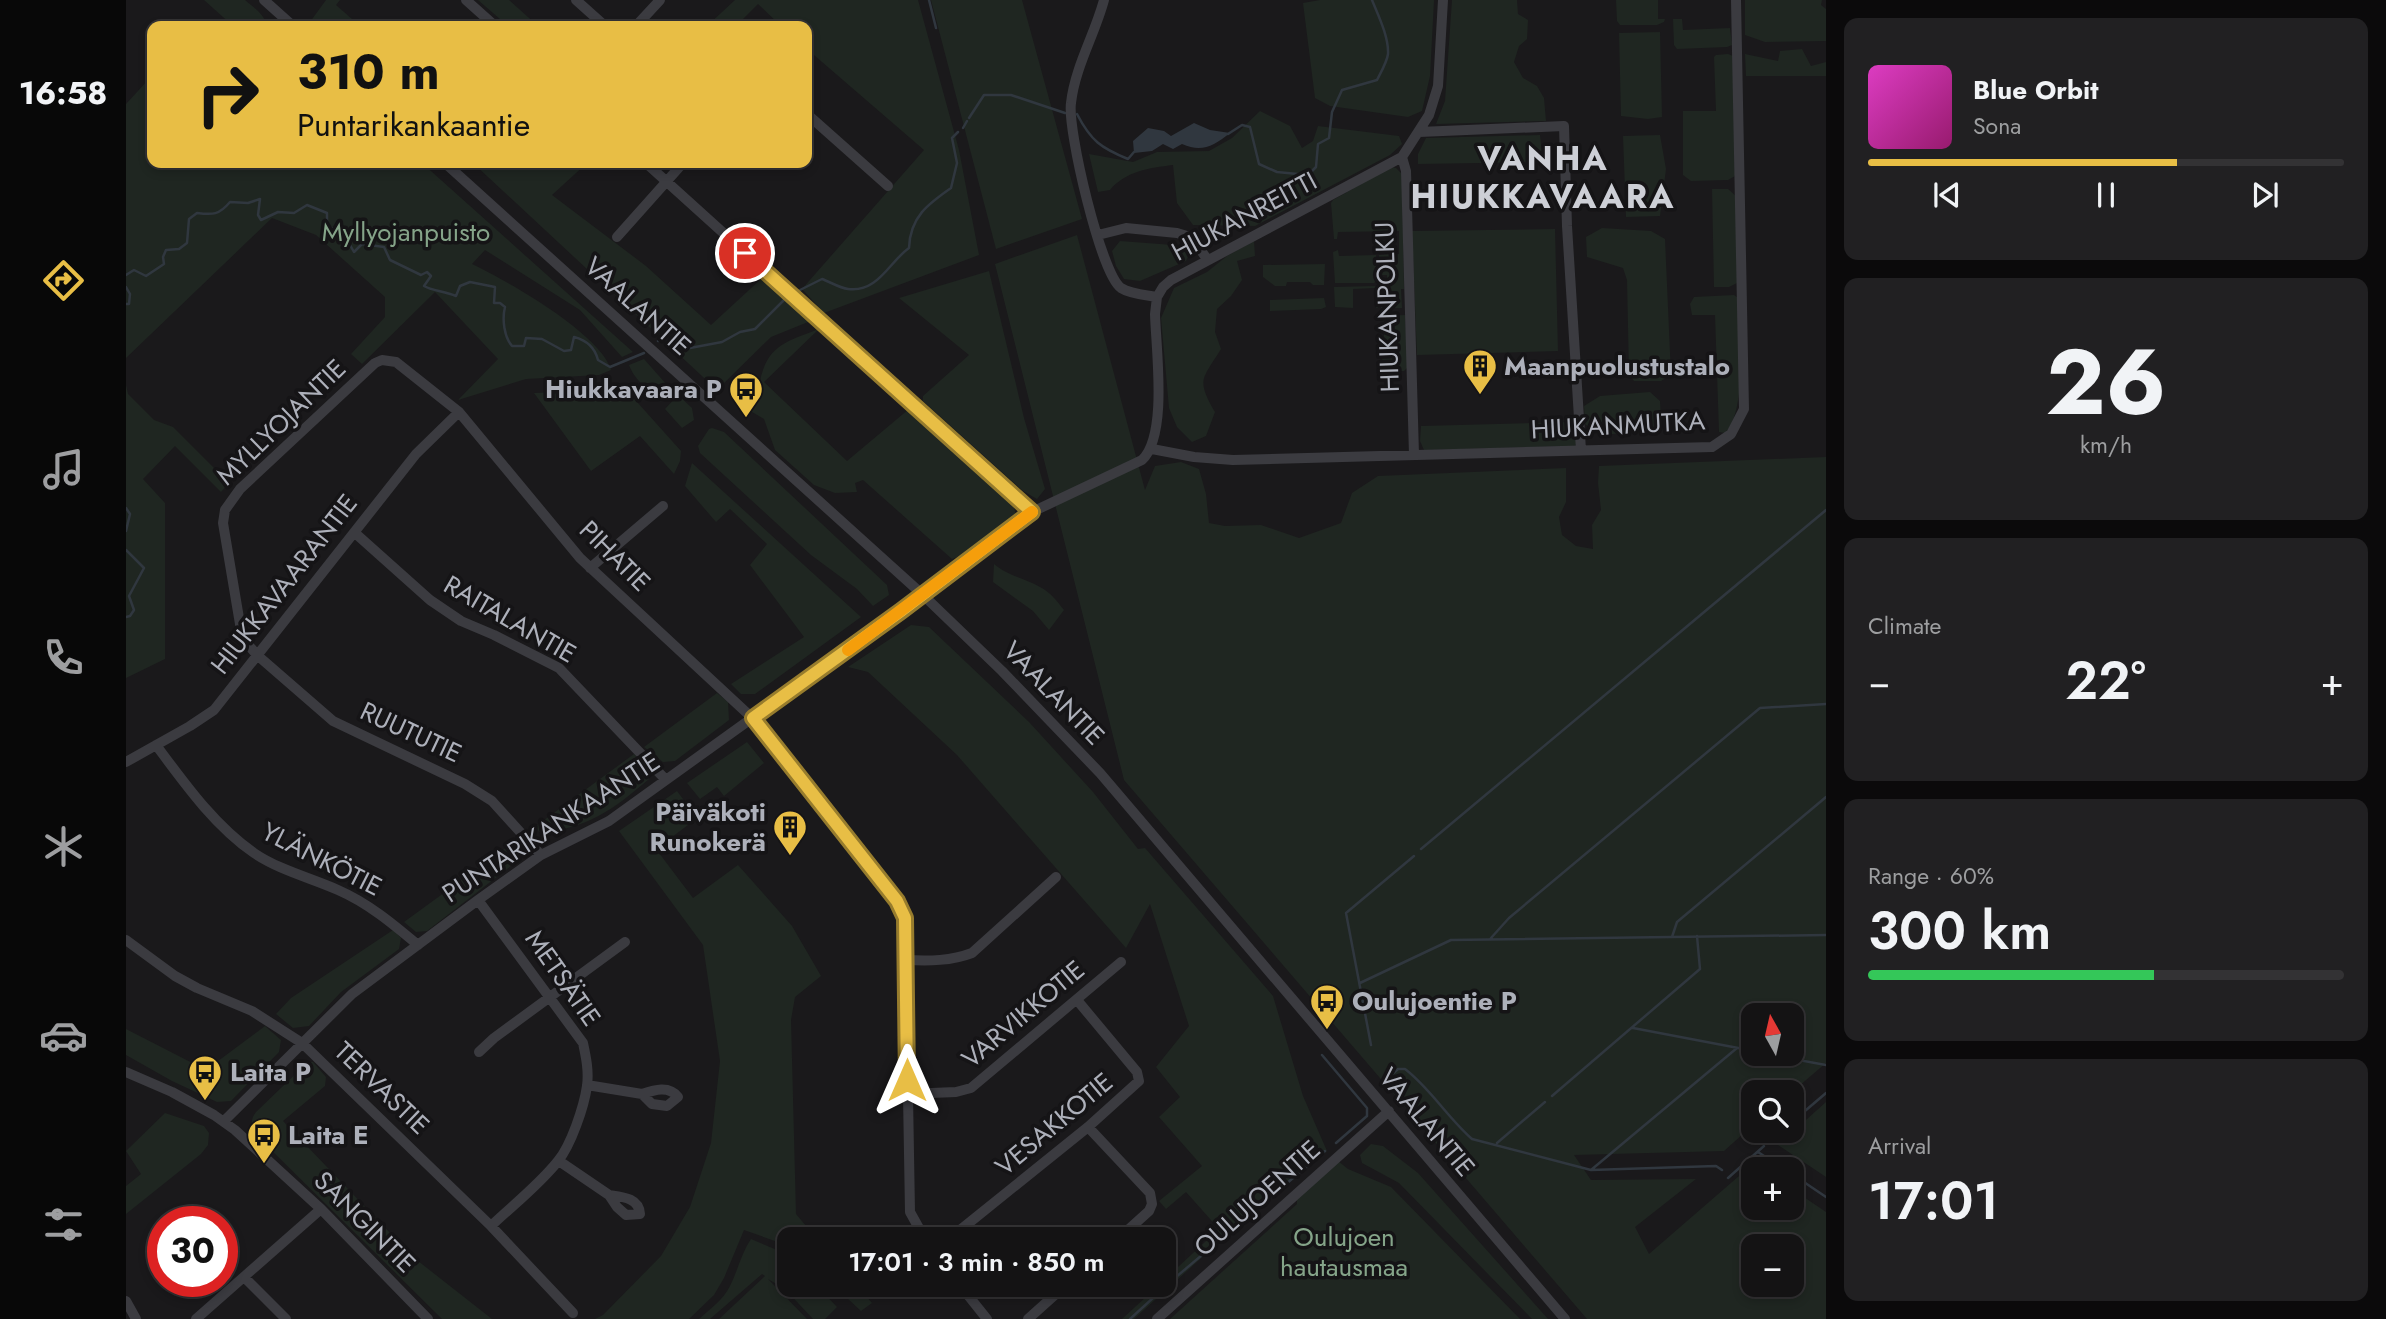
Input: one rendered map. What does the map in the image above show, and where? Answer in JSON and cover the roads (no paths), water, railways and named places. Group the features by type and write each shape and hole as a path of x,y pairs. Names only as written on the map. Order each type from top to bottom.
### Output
{"street":[{"path":"264,0 287,21"},
{"path":"466,0 489,21"},
{"path":"576,0 599,21"},
{"path":"641,21 660,0"},
{"path":"1104,0 1070,103 1071,132 1086,197 1115,282 1130,292 1157,297"},
{"name":"HIUKANREITTI","path":"1152,449 1158,414 1155,314 1157,297 1163,287 1207,260 1402,158 1429,115 1438,86 1443,0"},
{"name":"HIUKANMUTKA","path":"1152,449 1195,457 1233,460 1712,447 1731,434 1744,409 1736,0"},
{"path":"812,118 888,186"},
{"path":"1419,132 1564,126 1567,226 1581,450"},
{"name":"HIUKANPOLKU","path":"1402,158 1406,171 1414,455"},
{"name":"VAALANTIE","path":"450,168 923,595 1002,671 1100,773 1565,1319"},
{"path":"652,168 1032,512"},
{"path":"617,237 678,168"},
{"path":"1098,235 1126,228 1177,233 1195,242 1207,260"},
{"name":"MYLLYOJANTIE","path":"257,654 245,641 240,624 223,523 225,510 240,489 375,363 382,360 396,362 459,411"},
{"name":"HIUKKAVAARANTIE","path":"126,762 214,710 416,454 459,411"},
{"name":"PIHATIE","path":"459,411 590,568 753,718 897,901 905,918 907,960 910,1212 918,1227"},
{"path":"923,595 1032,512 1136,464 1152,449"},
{"path":"590,568 663,506"},
{"name":"RAITALANTIE","path":"355,533 430,600 461,621 559,668 666,780"},
{"name":"PUNTARIKANKAANTIE","path":"224,1121 352,995 418,945 541,855 609,821 923,595"},
{"name":"RUUTUTIE","path":"257,654 333,721 465,783 492,801 541,855"},
{"name":"YLÄNKÖTIE","path":"156,745 208,810 256,854 359,901 393,923 418,945"},
{"path":"907,960 941,960 972,953 1056,877"},
{"name":"METSÄTIE","path":"478,900 583,1043 587,1062 587,1085 574,1130 559,1161 491,1226"},
{"name":"TERVASTIE","path":"126,940 175,976 252,1011 302,1043 491,1226 573,1312"},
{"path":"479,1052 625,942"},
{"name":"VARVIKKOTIE","path":"907,1094 956,1093 971,1088 1121,962"},
{"name":"VESAKKOTIE","path":"964,1227 1088,1127 1139,1081 1137,1072 1077,1000"},
{"name":"SANGINTIE","path":"126,1072 172,1092 224,1121 321,1209 428,1319"},
{"path":"587,1085 642,1094"},
{"name":"OULUJOENTIE","path":"1157,1319 1389,1111"},
{"path":"1088,1127 1150,1193 1152,1204 1149,1211 1131,1227"},
{"path":"559,1161 609,1195"},
{"path":"196,1319 321,1209"},
{"path":"245,1278 286,1319"},
{"path":"969,1297 987,1319"},
{"path":"1028,1319 1053,1297"},
{"path":"126,1301 136,1319"}],"waterway":[{"path":"929,0 936,28"},
{"path":"1228,134 1242,125 1250,127 1259,164 1277,172 1308,175 1316,167 1318,144 1329,138 1332,112 1342,90 1377,80 1386,60 1387,40 1372,0"},
{"path":"969,118 984,95 1011,95 1065,113"},
{"path":"1077,114 1087,131 1104,147 1128,159 1134,152"},
{"path":"963,128 967,121"},
{"path":"798,291 822,279 845,288 858,289 882,275 909,248 913,228 922,212 951,188 957,163 952,138 958,132"},
{"path":"126,275 134,270 146,276 164,264 166,250 179,249 187,243 189,219 197,213 215,213 230,202 248,203 260,199 258,215 261,220 278,212 294,213 307,205 327,213 327,227 342,231 354,252 362,244 384,247 390,260 421,275 427,272 431,276 424,286 427,288 456,296 460,286 470,282 495,287 494,303 505,307 504,328 512,346 524,346 526,338 542,339 564,351 571,350 574,337 589,345 598,360 610,367 644,353"},
{"path":"126,287 130,294 129,304 126,304"},
{"path":"658,341 671,339 690,348 722,342 740,332 755,329 784,300"},
{"path":"126,508 130,514 126,531"},
{"path":"1421,849 1826,510"},
{"path":"126,550 144,568 129,596 134,610 126,617"},
{"path":"1491,938 1509,918 1760,708 1826,704"},
{"path":"1672,937 1677,922 1826,797"},
{"path":"1371,1045 1346,913 1414,856"},
{"path":"1360,983 1451,940 1826,935"},
{"path":"1552,1096 1700,969 1697,936"},
{"path":"1633,1028 1741,1049"},
{"path":"1591,1170 1737,1048"},
{"path":"1322,1055 1367,1108 1367,1116 1336,1143"},
{"path":"1804,1061 1826,1065"},
{"path":"1381,1084 1398,1069 1405,1069 1472,1139 1591,1170 1716,1166 1722,1170"},
{"path":"1804,1112 1826,1093"},
{"path":"1497,1143 1545,1102"},
{"path":"1728,1178 1764,1146"},
{"path":"1130,1319 1325,1151"},
{"path":"1758,1152 1766,1157"},
{"path":"1804,1182 1826,1197"}],"place":[{"name":"Maanpuolustustalo","path":"1480,396"},
{"name":"Hiukkavaara P","path":"746,419"},
{"name":"Päiväkoti Runokerä","path":"790,857"},
{"name":"Oulujoentie P","path":"1327,1031"},
{"name":"Laita P","path":"205,1102"},
{"name":"Laita E","path":"264,1165"}],"district":[{"name":"VANHA HIUKKAVAARA","path":"1543,177"}],"park label":[{"name":"Myllyojanpuisto","path":"406,232"},
{"name":"Oulujoen hautausmaa","path":"1344,1252"}]}
